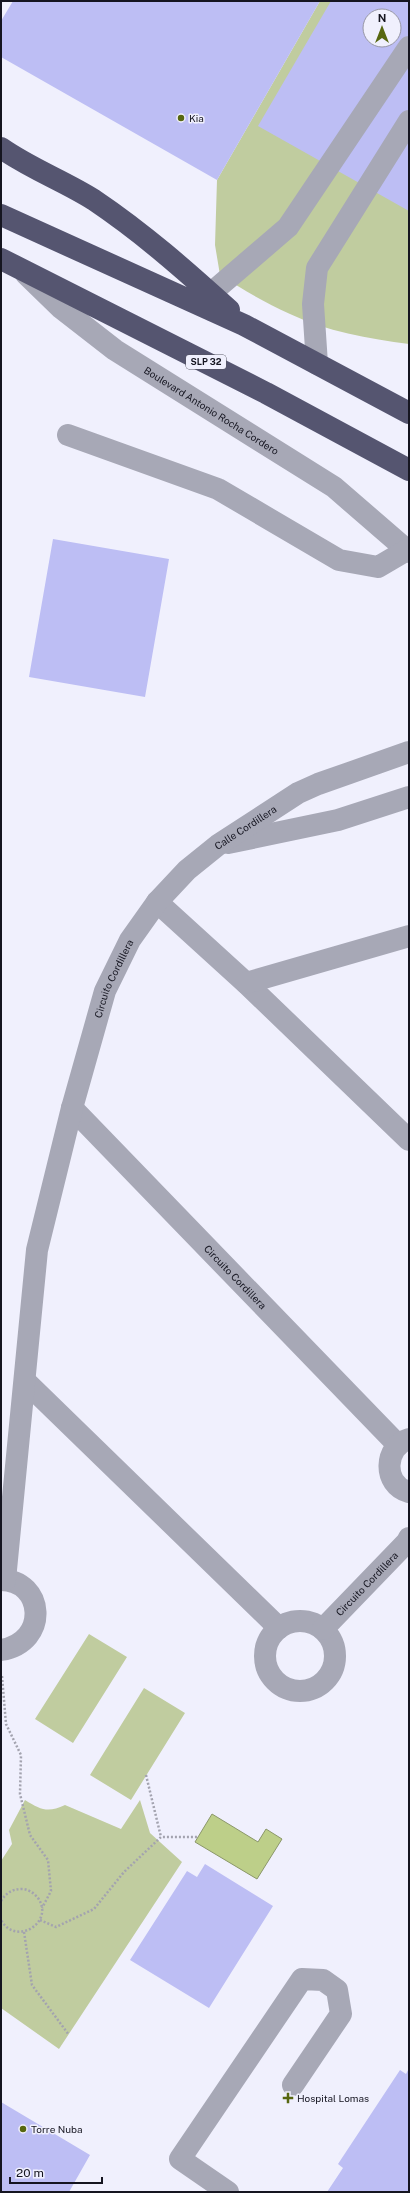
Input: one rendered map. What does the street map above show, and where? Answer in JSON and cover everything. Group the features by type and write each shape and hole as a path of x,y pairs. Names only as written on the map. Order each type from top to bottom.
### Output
{"highway":[{"path":"1,148 23,163 93,200 160,248 244,324"},
{"path":"1,215 244,324 317,364 406,409"},
{"name":"SLP 32","path":"9,262 259,390 409,470"}],"street":[{"path":"210,294 288,227 409,47"},
{"path":"317,364 313,304 317,268 409,121"},
{"name":"Boulevard Antonio Rocha Cordero","path":"9,262 61,308 115,350 334,487 408,551"},
{"path":"68,435 218,489 339,560 378,567 408,551"},
{"name":"Calle Cordillera","path":"218,845 298,793 318,784 409,752"},
{"name":"Calle Cordillera","path":"218,845 338,820 409,797"},
{"name":"Circuito Cordillera","path":"3,1580 26,1382 37,1250 72,1108 105,991 130,940 157,902 187,870 218,845"},
{"path":"157,902 246,984 409,1140"},
{"path":"246,984 409,936"},
{"name":"Circuito Cordillera","path":"72,1108 403,1442 392,1452 389,1470 392,1478 398,1486 409,1492"},
{"path":"26,1382 279,1628"},
{"name":"Circuito Cordillera","path":"323,1629 407,1542 409,1538"},
{"path":"1,1661 12,1648 23,1642 31,1633 36,1621 36,1609 32,1598 25,1589 16,1583 3,1580"},
{"path":"301,1620 323,1629 330,1638 334,1648 335,1660 332,1671 325,1680 316,1687 305,1691 293,1691 282,1687 273,1680 267,1670 264,1658 270,1636 279,1628 289,1622 301,1620"},
{"path":"228,2192 180,2159 302,1980 323,1980 337,1990 341,2014 293,2085"}],"path":[{"path":"1,1661 6,1724 21,1755 20,1794 30,1835 48,1860 51,1892 42,1908 40,1920 30,1930 24,1932 9,1929 1,1920"},
{"path":"146,1775 161,1837"},
{"path":"40,1920 56,1927 94,1909 124,1872 161,1837 198,1837"},
{"path":"1,1901 8,1892 23,1889 36,1895 42,1908"},
{"path":"24,1932 32,1985 69,2035"}],"shaded area":[{"path":"320,1 409,1 409,344 379,340 333,330 304,320 263,301 220,275 215,245 217,180"},
{"path":"89,1634 127,1657 73,1743 35,1719"},
{"path":"144,1688 185,1713 131,1800 90,1775"},
{"path":"25,1800 40,1808 49,1810 65,1805 121,1829 140,1800 150,1833 182,1862 59,2049 1,2008 1,1861 12,1844 9,1830"},
{"path":"212,1814 258,1842 266,1829 282,1839 257,1879 195,1842"}],"building":[{"name":"Kia","path":"13,1 320,1 217,180 1,57 1,21"},
{"path":"331,1 409,1 409,211 258,126"},
{"path":"53,539 169,559 145,697 29,677"},
{"path":"205,1864 273,1906 209,2008 130,1960 187,1871 197,1877"},
{"path":"409,2068 409,2192 327,2192 343,2168 338,2164 400,2070 406,2074"},
{"name":"Torre Nuba","path":"1,2102 90,2155 69,2192 1,2192"}],"place":[{"name":"Kia","path":"181,118"},
{"name":"Hospital Lomas","path":"288,2098"},
{"name":"Torre Nuba","path":"23,2129"}]}
